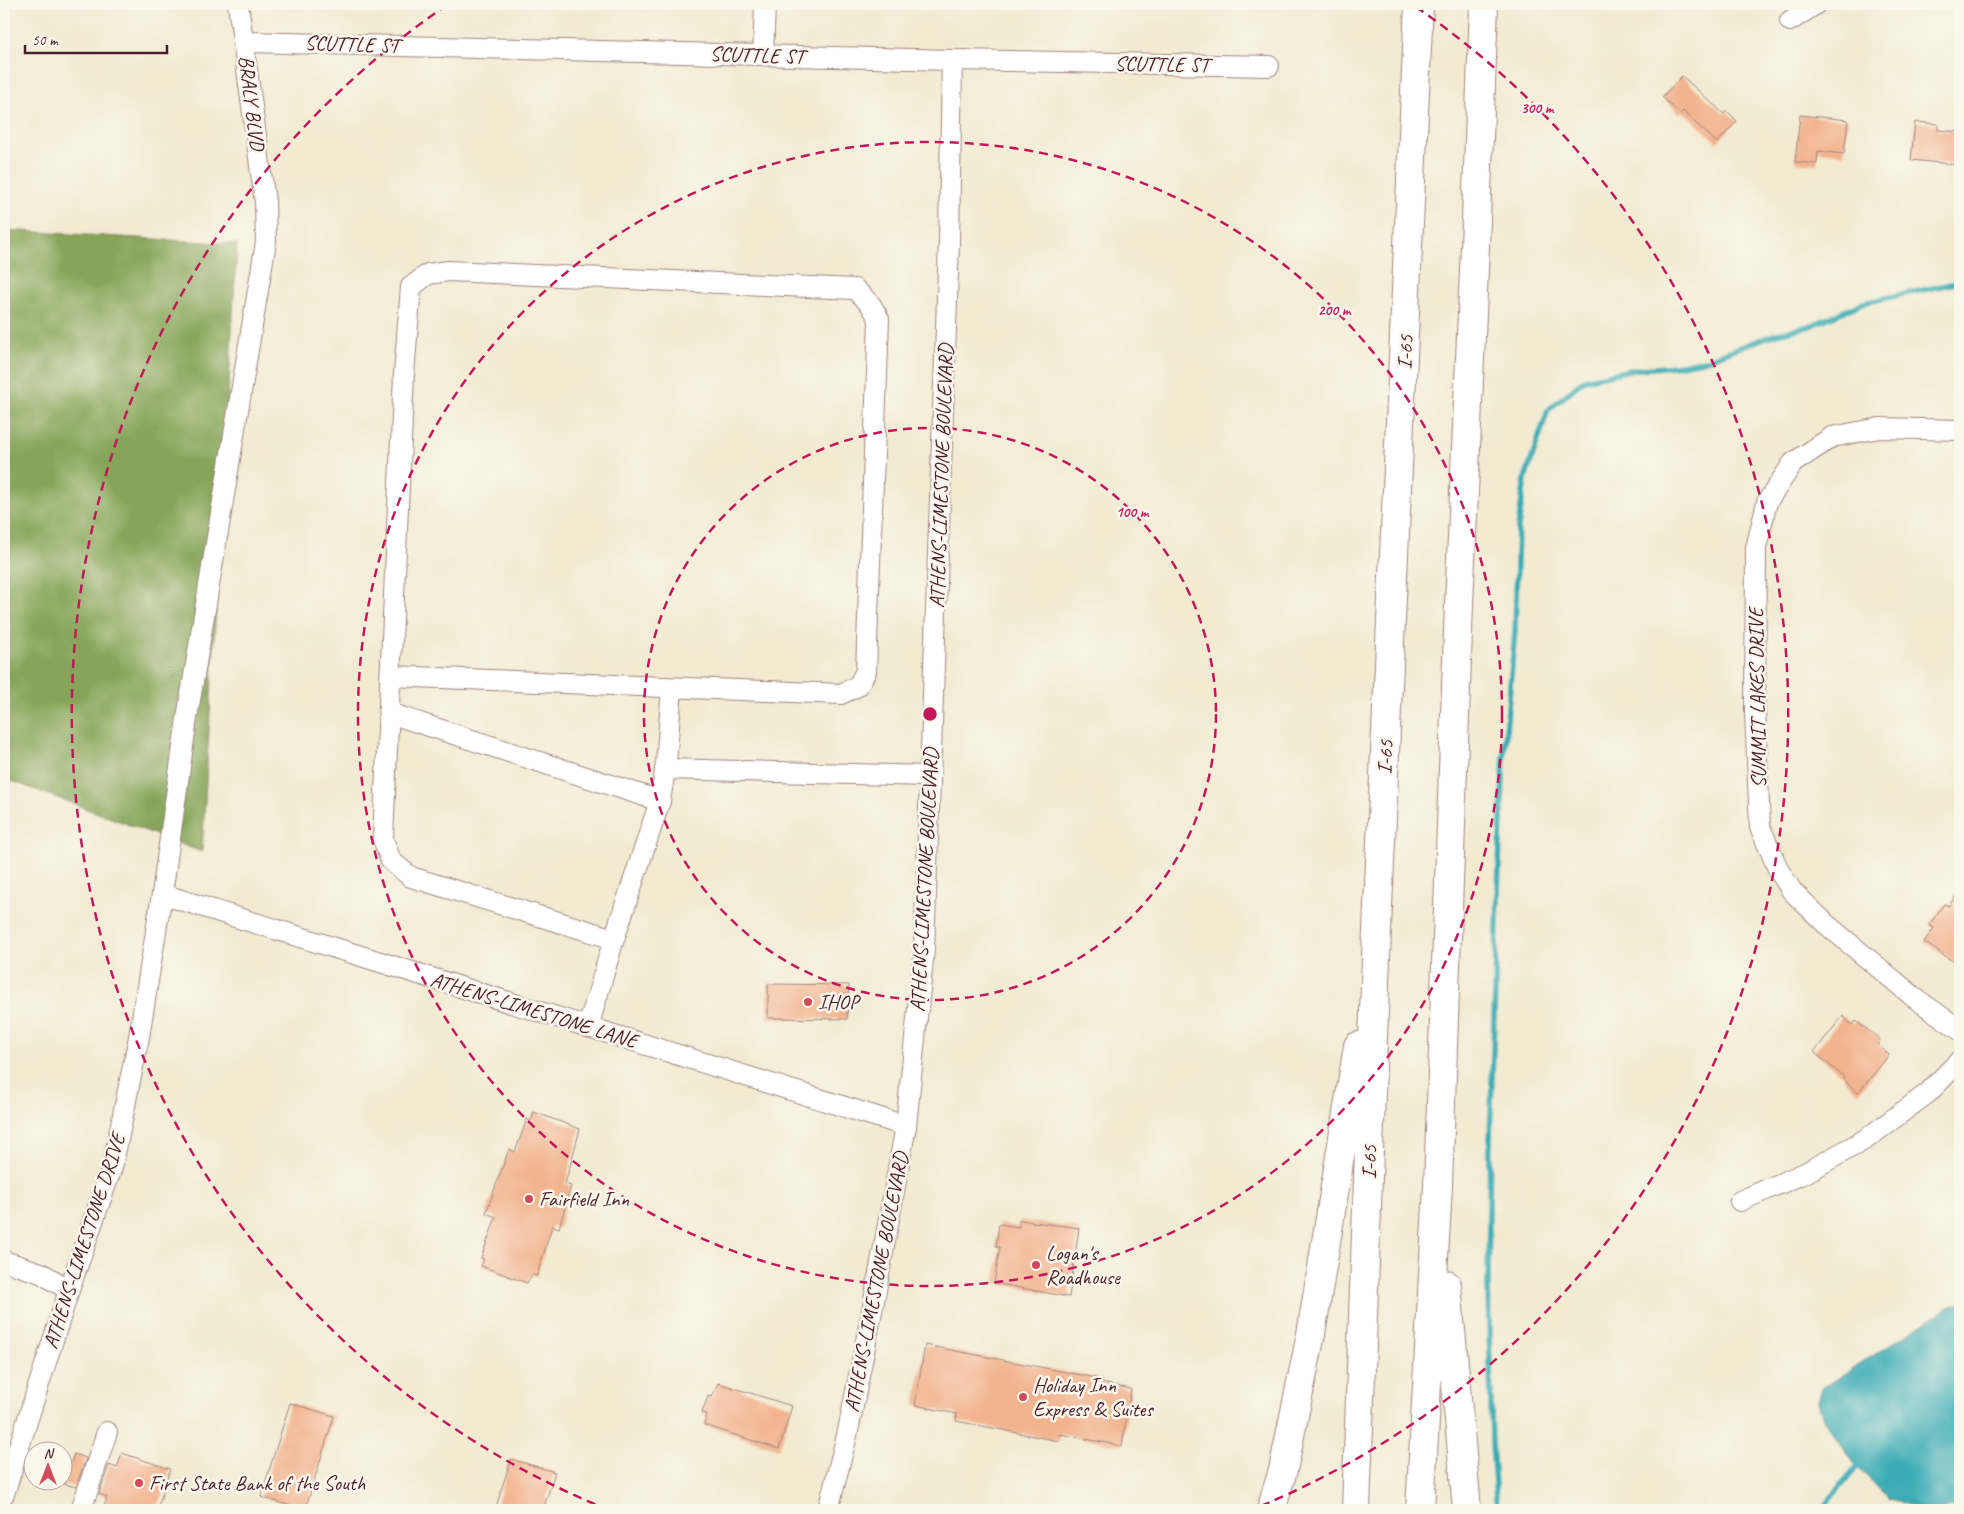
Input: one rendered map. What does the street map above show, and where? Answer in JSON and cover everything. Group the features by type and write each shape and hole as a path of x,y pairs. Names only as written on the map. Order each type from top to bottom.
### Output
{"highway":[{"name":"I-65","path":"1356,1510 1377,929 1419,4"},
{"path":"1420,1510 1438,1186 1459,604 1484,4"},
{"path":"1271,1510 1283,1470 1311,1334 1377,929"},
{"path":"1438,1186 1467,1510"}],"street":[{"name":"BRALY BLVD","path":"162,894 187,718 266,242 265,202 238,4"},
{"path":"763,55 765,4"},
{"path":"1790,21 1816,4"},
{"name":"SCUTTLE ST","path":"244,42 1269,66"},
{"name":"ATHENS-LIMESTONE BOULEVARD","path":"828,1510 848,1431 906,1126 924,950 949,242 952,60"},
{"path":"390,676 842,694 858,686 866,671 879,319 870,305 855,289 448,271 428,274 411,287 404,374 390,676 383,840 390,861 411,877 614,939"},
{"name":"SUMMIT LAKES DRIVE","path":"1960,430 1879,428 1832,437 1793,463 1767,502 1756,548 1755,711 1760,827 1779,871 1792,891 1826,924 1915,998 1960,1030"},
{"path":"588,1027 614,939 660,801 665,769 672,688"},
{"path":"389,713 660,801"},
{"path":"665,769 930,776"},
{"name":"ATHENS-LIMESTONE LANE","path":"162,894 906,1126"},
{"name":"ATHENS-LIMESTONE DRIVE","path":"4,1494 69,1290 112,1167 139,1037 162,894"},
{"path":"1740,1201 1808,1172 1866,1139 1928,1093 1960,1060 1956,1048 1960,1036"},
{"path":"4,1261 41,1273 69,1290"},
{"path":"81,1510 107,1432"}],"green space":[{"path":"4,230 237,244 202,852 4,778"}],"water":[{"path":"1960,1303 1960,1503 1939,1510 1924,1510 1890,1500 1856,1466 1823,1419 1818,1402 1822,1388 1949,1307"}],"building":[{"path":"1682,76 1724,114 1727,111 1737,121 1717,143 1683,111 1680,114 1662,97"},
{"path":"1800,115 1848,120 1844,154 1818,151 1817,164 1795,162"},
{"path":"1915,122 1938,124 1938,130 1960,132 1960,165 1911,160"},
{"path":"1960,889 1960,966 1924,942 1934,928 1929,925 1944,904 1949,906"},
{"name":"IHOP","path":"768,984 849,985 847,1019 768,1018"},
{"path":"1843,1016 1852,1025 1856,1021 1880,1039 1877,1044 1889,1055 1858,1093 1843,1079 1844,1077 1814,1052"},
{"name":"Fairfield Inn","path":"534,1112 580,1129 565,1184 571,1186 559,1228 552,1226 537,1276 532,1275 527,1283 481,1266 484,1259 481,1258 496,1217 486,1213 509,1149 515,1152 527,1119 531,1121"},
{"name":"Logan's Roadhouse","path":"1019,1220 1079,1228 1069,1297 994,1283 1000,1247 996,1246 999,1224 1019,1227"},
{"name":"Holiday Inn Express & Suites","path":"925,1345 1102,1379 1101,1383 1131,1389 1122,1446 1060,1434 1059,1441 956,1421 957,1414 915,1405"},
{"path":"718,1383 792,1406 779,1449 704,1425 707,1414 702,1413 708,1396 712,1397"},
{"path":"290,1403 334,1416 305,1510 261,1497"},
{"name":"First State Bank of the South","path":"122,1453 170,1469 157,1510 103,1510 107,1497 99,1494 109,1465 117,1468"},
{"path":"74,1454 86,1458 76,1487 72,1486 72,1460"},
{"path":"511,1459 555,1472 543,1510 495,1510"}],"waterway":[{"path":"1498,1510 1492,1444 1488,1285 1490,1141 1504,753 1515,631 1518,528 1525,479 1548,410 1584,380 1630,370 1675,366 1703,361 1773,335 1810,326 1863,303 1960,282"},
{"path":"1821,1510 1861,1461"}],"place":[{"name":"IHOP","path":"808,1002"},
{"name":"Fairfield Inn","path":"529,1199"},
{"name":"Logan's Roadhouse","path":"1036,1265"},
{"name":"Holiday Inn Express & Suites","path":"1023,1397"},
{"name":"First State Bank of the South","path":"139,1483"}]}
